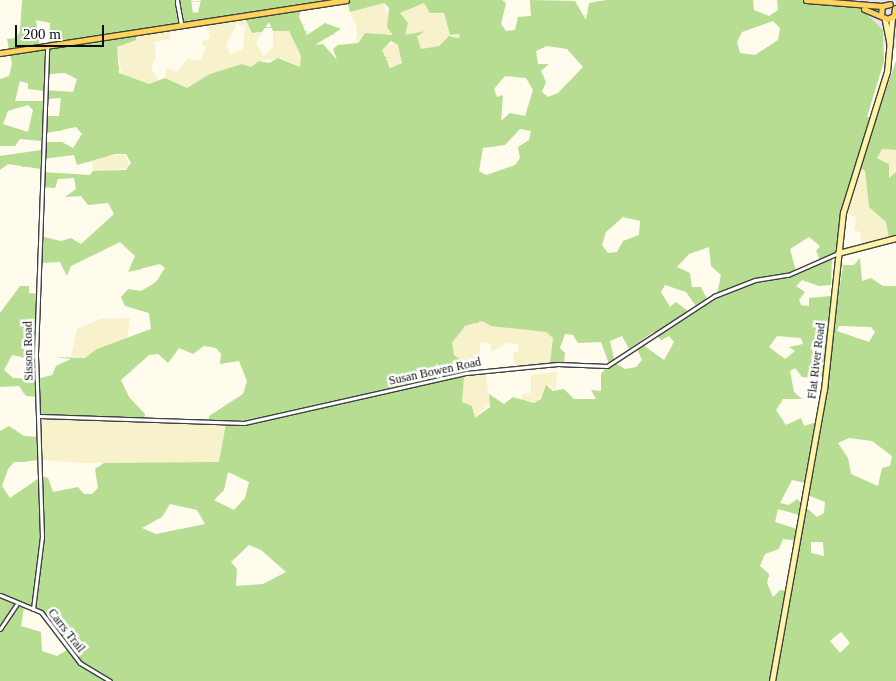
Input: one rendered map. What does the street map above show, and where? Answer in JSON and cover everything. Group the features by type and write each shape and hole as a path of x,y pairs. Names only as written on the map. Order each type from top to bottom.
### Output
{"main road":[{"path":"0,53 346,0"},
{"path":"806,0 847,6 883,17 894,16 892,5 847,6"},
{"path":"883,4 883,17"},
{"name":"Flat River Road","path":"772,681 824,390 838,253 848,188 894,47 894,16"},
{"name":"Flat River Road","path":"883,17 894,47"},
{"path":"838,253 896,238"}],"street":[{"path":"177,2 181,24"},
{"name":"Sisson Road","path":"33,608 42,537 40,416 36,331 47,46"},
{"name":"Susan Bowen Road","path":"40,416 244,423 466,373 558,364 608,366 714,296 755,280 788,274 838,253"},
{"path":"0,595 16,605 33,608"},
{"path":"0,629 16,605"},
{"name":"Carrs Trail","path":"33,608 50,621 80,663 110,681"}],"shaded area":[{"path":"853,0 896,0 896,48 884,45 883,30"},
{"path":"384,3 393,35 365,33 356,43 357,28 350,12"},
{"path":"424,3 434,14 444,13 452,36 459,34 460,40 451,36 439,46 421,49 417,36 425,31 405,35 408,26 400,13"},
{"path":"243,16 256,34 262,32 256,43 263,56 273,47 273,31 289,31 301,56 300,67 281,58 259,61 251,67 244,64 222,70 187,88 165,78 167,67 177,73 187,59 200,61 206,48 201,42 210,38 208,21","holes":["237,24 245,27 243,49 230,55 226,45"]},
{"path":"171,26 170,39 154,42 156,57 151,68 159,82 149,84 122,77 117,47 130,43 135,32"},
{"path":"392,44 400,47 403,55 400,63 392,66 384,63 381,55 384,47"},
{"path":"882,149 896,150 896,172 890,178 888,162 877,158"},
{"path":"125,154 130,168 93,172 92,158"},
{"path":"856,165 864,167 869,207 886,221 889,238 862,245 860,232 854,230 856,217 845,214"},
{"path":"130,318 127,338 85,358 71,356 77,329 100,319"},
{"path":"482,321 491,326 542,330 553,337 554,350 550,364 515,368 513,354 519,350 518,344 506,343 492,352 490,343 481,342 476,371 485,371 490,403 475,418 473,408 462,402 464,361 454,355 452,343 465,326"},
{"path":"557,372 556,390 549,385 537,402 521,400 522,394 531,393 531,375"},
{"path":"40,416 226,423 226,431 219,462 215,463 84,463 42,460"}],"green space":[{"path":"22,0 191,0 193,13 198,13 201,0 342,0 301,7 299,17 307,35 325,23 341,29 315,45 323,44 337,60 333,49 338,45 358,43 365,33 393,35 387,27 389,8 384,3 350,12 347,0 502,0 506,3 501,24 506,31 515,30 518,17 531,16 530,0 575,1 586,20 589,3 606,0 753,0 754,10 769,16 778,10 777,0 853,0 883,30 884,61 867,117 876,119 896,61 896,150 882,149 877,158 889,164 889,178 896,172 896,238 889,238 886,222 869,207 865,171 857,165 848,190 840,253 832,257 831,285 819,286 802,280 796,286 805,292 799,300 801,305 809,306 809,298 831,296 824,374 819,379 802,377 795,368 790,371 794,392 802,399 783,399 776,410 786,425 801,418 804,426 820,421 843,265 854,265 860,258 862,281 871,278 883,286 896,286 896,681 0,681 0,431 9,426 24,436 41,437 41,460 14,462 8,469 2,486 10,498 42,476 48,478 53,492 78,487 84,494 92,494 98,488 95,469 104,463 219,462 226,424 209,422 209,416 243,394 247,381 239,361 220,364 221,354 216,348 204,346 193,354 179,348 168,363 158,354 149,355 121,380 129,397 145,414 144,420 40,416 39,397 26,396 19,386 0,387 0,313 20,286 29,286 29,293 38,294 36,360 12,355 4,370 13,378 37,379 52,375 56,366 71,359 55,357 85,358 97,349 151,329 149,313 125,306 121,297 128,289 141,291 156,282 165,268 160,264 128,272 135,256 120,242 71,266 67,276 60,262 39,263 40,236 61,241 71,238 81,244 114,214 108,203 88,205 81,196 65,197 76,189 74,178 58,179 55,188 41,187 42,172 90,175 93,171 126,170 131,163 126,154 115,154 77,165 74,155 42,159 41,169 8,164 0,170 0,156 41,150 42,142 62,142 73,148 82,134 76,127 43,134 41,141 20,139 15,146 0,146 0,79 9,76 12,64 7,39 16,38 20,31","holes":["424,3 430,13 444,13 450,35 459,34 460,39 449,36 439,46 421,49 417,36 425,31 405,35 408,23 400,13","244,16 252,33 262,32 269,22 273,31 289,31 301,56 300,67 278,58 269,63 259,61 251,67 242,64 210,74 187,88 165,78 149,84 119,73 117,47 136,40 136,32","36,20 50,23 49,45 40,47","773,21 780,28 778,40 755,55 740,53 737,42 742,32","391,41 398,45 402,63 390,68 382,50","547,46 567,49 583,67 558,93 548,97 542,92 546,82 541,71 549,64 538,64 536,51","65,73 77,79 73,92 45,90 45,74","505,76 526,78 533,90 525,116 510,113 501,121 503,95 497,97 494,89","20,81 28,83 28,89 44,91 44,99 61,98 59,116 44,116 44,101 15,101","28,105 33,110 28,132 3,124 8,111","520,129 531,131 529,140 518,147 520,158 515,165 486,175 479,171 483,148 505,145","623,217 640,221 639,235 623,241 617,252 608,253 602,245 606,232","809,237 820,246 816,251 820,260 796,271 790,249","709,247 711,266 721,275 717,294 707,299 701,287 692,287 690,273 677,267 689,254","665,285 686,292 696,306 688,311 676,302 670,307 661,292","482,321 491,326 546,332 553,338 550,364 564,363 565,353 560,348 565,334 573,335 578,343 601,342 609,364 601,374 601,391 591,390 596,399 574,399 564,389 553,391 546,385 541,399 534,403 513,397 504,404 489,394 490,407 475,418 472,406 462,402 465,363 454,355 452,343 465,326","839,326 871,327 875,332 869,342 837,331","653,332 661,340 669,336 674,342 664,360 643,345 637,349 642,360 636,367 625,369 615,363 610,341 622,336 629,349","777,336 801,338 803,344 789,347 795,351 785,359 769,347","849,438 872,441 892,456 890,466 882,468 878,486 851,474 848,458 838,443","228,472 249,482 245,498 234,510 214,500 224,490","792,480 809,484 807,495 825,502 824,513 817,517 797,499 789,505 780,503","170,504 197,510 205,524 156,534 142,528 162,517","778,509 803,516 800,530 775,522","783,539 799,541 789,591 780,590 773,597 767,583 769,574 760,566 765,554 779,549","811,542 823,542 824,556 811,553","249,545 261,550 286,572 263,584 236,586 237,569 231,562","24,607 43,614 69,649 57,656 42,651 41,632 21,626","841,632 850,643 840,653 830,641"]}]}
